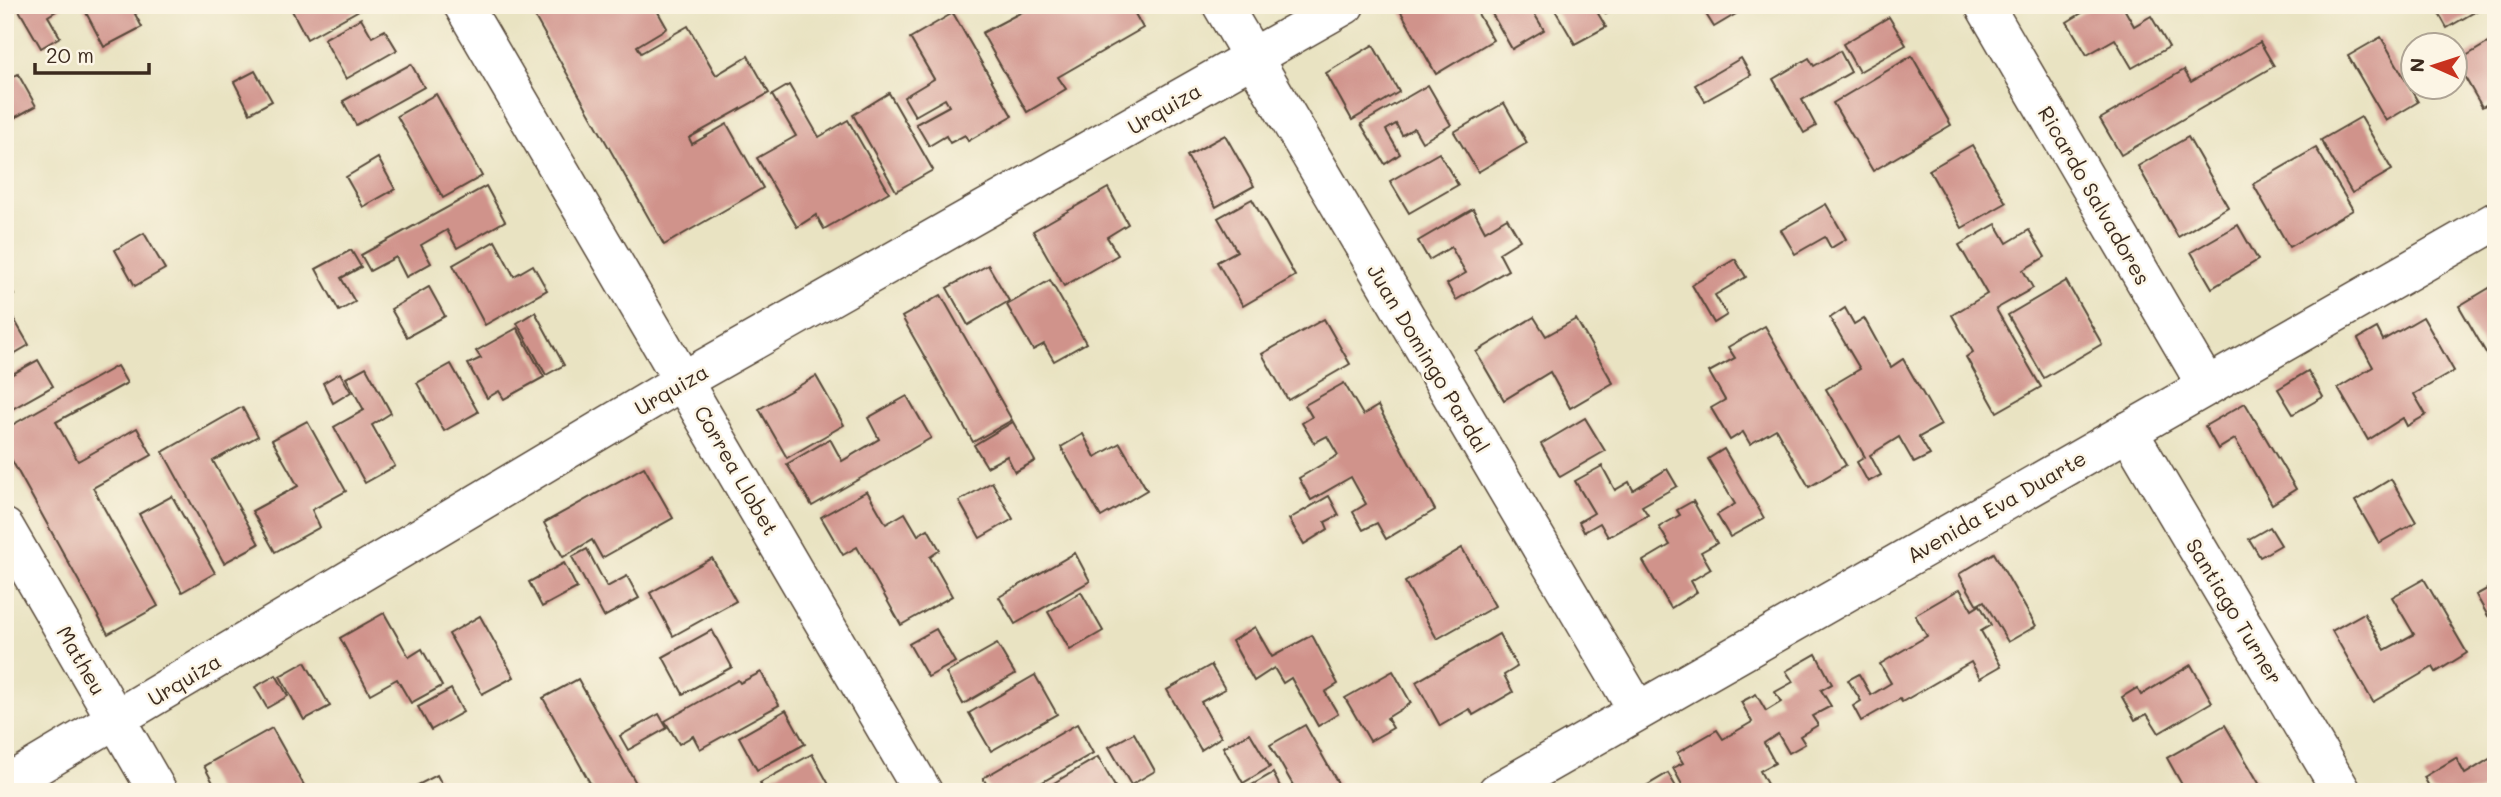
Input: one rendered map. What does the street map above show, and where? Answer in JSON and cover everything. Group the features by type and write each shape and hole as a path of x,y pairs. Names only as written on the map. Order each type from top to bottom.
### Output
{"street":[{"name":"Correa Llobet","path":"463,5 923,792"},
{"name":"Juan Domingo Pardal","path":"1222,5 1637,710"},
{"name":"Urquiza","path":"5,785 684,380 1345,5"},
{"name":"Ricardo Salvadores","path":"1984,5 2206,385"},
{"name":"Avenida Eva Duarte","path":"1497,792 1543,780 1637,710 2496,221"},
{"name":"Santiago Turner","path":"2128,431 2342,792"},
{"name":"Matheu","path":"5,528 158,792"}],"building":[{"path":"16,5 66,5 48,16 60,37 41,48"},
{"path":"82,5 150,5 135,14 142,27 104,47"},
{"path":"289,5 368,5 307,39"},
{"path":"540,5 654,5 667,28 637,46 641,53 688,26 716,75 748,56 769,93 689,138 692,144 727,124 763,188 664,245 531,10"},
{"path":"1035,5 1130,5 1143,28 1058,77 1066,89 1027,112 982,33"},
{"path":"1413,5 1473,5 1493,40 1436,74 1401,12"},
{"path":"1487,5 1529,5 1544,30 1512,49"},
{"path":"1552,5 1593,5 1606,27 1575,44"},
{"path":"1601,5 1621,5 1606,14"},
{"path":"1713,5 1751,5 1714,27 1704,11"},
{"path":"2095,5 2122,5 2134,26 2151,16 2169,47 2132,68 2115,39 2087,55 2067,22"},
{"path":"2434,5 2482,5 2483,7 2447,28"},
{"path":"953,13 1012,116 968,141 965,135 950,143 946,136 929,146 916,124 949,106 945,99 915,116 904,97 934,79 910,38"},
{"path":"1889,17 1906,45 1859,72 1843,44"},
{"path":"361,18 372,37 385,30 397,50 346,79 324,39"},
{"path":"2381,37 2400,70 2400,102 2418,102 2386,121 2348,56"},
{"path":"2496,38 2496,99 2482,107 2470,86 2470,54"},
{"path":"2260,42 2274,66 2121,155 2100,119 2184,70 2191,82"},
{"path":"1373,45 1399,92 1352,120 1326,73"},
{"path":"1840,51 1851,72 1802,100 1816,126 1804,133 1773,79 1809,58 1814,66"},
{"path":"1912,56 1951,125 1873,171 1833,103"},
{"path":"1741,58 1751,75 1705,101 1695,85"},
{"path":"411,64 424,87 356,125 343,101"},
{"path":"255,71 272,101 250,113 234,82"},
{"path":"18,74 36,106 5,123 5,81"},
{"path":"789,85 819,137 848,120 889,192 824,229 816,215 797,227 757,158 796,136 772,95"},
{"path":"1428,85 1451,125 1422,142 1414,128 1402,135 1396,124 1386,130 1400,154 1385,164 1361,124"},
{"path":"889,93 933,170 896,191 853,115"},
{"path":"436,94 482,176 443,198 397,116"},
{"path":"1504,103 1527,143 1478,172 1454,132"},
{"path":"2361,117 2392,170 2352,193 2321,140"},
{"path":"1225,135 1254,186 1216,207 1187,156"},
{"path":"2188,137 2228,207 2178,237 2138,166"},
{"path":"1972,145 2006,203 1962,228 1929,170"},
{"path":"2316,148 2353,210 2289,247 2253,184"},
{"path":"1439,153 1458,185 1409,213 1390,181"},
{"path":"378,158 395,189 363,207 346,177"},
{"path":"486,186 505,221 457,248 447,230 421,245 431,263 406,277 396,257 370,271 361,255"},
{"path":"1108,188 1128,224 1107,237 1118,255 1064,286 1033,231"},
{"path":"1252,199 1295,276 1243,306 1217,262 1237,251 1218,218"},
{"path":"1826,204 1846,239 1831,248 1825,237 1795,254 1781,230"},
{"path":"1473,209 1485,231 1507,218 1520,240 1499,253 1508,270 1456,300 1447,284 1466,273 1451,247 1429,260 1418,241"},
{"path":"1996,224 2007,243 2029,230 2045,257 2023,270 2033,288 1996,309 2041,387 1997,412 1966,357 1973,352 1952,315 1987,294 1959,245"},
{"path":"2238,225 2258,260 2212,288 2191,252"},
{"path":"144,233 165,269 135,286 115,250"},
{"path":"495,241 514,276 533,265 547,290 485,325 453,265"},
{"path":"351,250 361,267 341,278 355,302 339,311 316,269"},
{"path":"1735,259 1746,277 1715,295 1727,315 1714,323 1692,285"},
{"path":"988,265 1009,301 968,325 947,288"},
{"path":"5,280 14,295 5,300"},
{"path":"1050,280 1086,343 1054,361 1044,344 1033,350 1007,305"},
{"path":"2066,281 2102,344 2044,378 2008,315"},
{"path":"2496,284 2496,370 2459,306"},
{"path":"429,287 445,316 407,337 391,309"},
{"path":"941,295 1012,420 973,442 902,317"},
{"path":"7,307 29,345 5,359 5,308"},
{"path":"1845,308 1854,324 1864,318 1891,367 1903,359 1941,425 1919,437 1930,455 1914,463 1899,437 1870,455 1881,475 1868,482 1857,462 1865,457 1826,389 1860,369 1830,318"},
{"path":"535,312 564,365 546,375 517,323"},
{"path":"1534,317 1546,336 1576,319 1613,383 1570,408 1550,372 1504,400 1476,352"},
{"path":"2423,317 2454,371 2414,394 2426,415 2407,426 2403,418 2368,440 2338,388 2373,367 2358,339 2377,328 2383,340"},
{"path":"1324,319 1350,364 1288,400 1262,354"},
{"path":"1765,326 1846,465 1809,487 1776,429 1750,444 1743,432 1730,440 1711,408 1725,400 1709,372 1735,358 1728,347"},
{"path":"517,328 544,377 504,399 499,391 487,398 468,364 481,358 476,351"},
{"path":"38,360 53,386 5,413 5,378"},
{"path":"451,364 478,412 444,431 417,383"},
{"path":"117,366 127,383 56,422 78,461 137,428 152,455 93,488 158,606 108,634 5,448 5,429"},
{"path":"366,367 391,413 372,425 395,466 365,483 334,427 364,410 346,378"},
{"path":"2308,371 2323,397 2293,414 2278,389"},
{"path":"340,373 351,392 333,403 323,383"},
{"path":"816,376 844,425 787,458 759,409"},
{"path":"1344,383 1363,415 1378,406 1435,510 1386,539 1377,523 1363,530 1353,512 1366,504 1351,477 1311,500 1299,478 1338,455 1327,436 1314,443 1302,423 1312,417 1305,405"},
{"path":"907,396 931,438 812,506 787,464 830,439 842,461 879,439 868,418"},
{"path":"2245,403 2296,489 2272,504 2235,439 2218,449 2205,426"},
{"path":"242,407 258,436 213,461 259,544 224,563 163,452"},
{"path":"1585,418 1605,451 1560,477 1541,444"},
{"path":"307,421 346,491 312,510 320,527 275,552 252,511 298,486 272,440"},
{"path":"1013,422 1035,461 1015,472 1007,456 987,467 974,445"},
{"path":"1083,434 1095,457 1120,443 1147,490 1101,517 1061,447"},
{"path":"1724,449 1764,518 1730,537 1717,515 1735,504 1708,459"},
{"path":"1602,466 1615,490 1629,482 1633,490 1667,469 1677,486 1642,506 1648,515 1608,537 1600,523 1584,532 1579,522 1594,513 1575,481"},
{"path":"644,467 673,518 602,558 592,540 563,557 544,523"},
{"path":"2391,479 2416,522 2379,543 2355,501"},
{"path":"992,482 1013,519 980,538 959,501"},
{"path":"867,491 886,524 905,513 918,535 928,529 940,550 930,557 952,596 901,625 857,547 843,555 821,517"},
{"path":"172,496 215,573 182,592 139,514"},
{"path":"1329,496 1339,515 1325,522 1328,529 1304,544 1289,519"},
{"path":"1693,501 1717,543 1701,552 1711,569 1691,581 1697,592 1671,608 1643,561 1670,545 1659,527 1680,515 1677,510"},
{"path":"2270,527 2281,545 2260,557 2249,539"},
{"path":"1462,548 1495,606 1437,639 1405,582"},
{"path":"587,549 607,587 627,576 639,598 604,617 572,557"},
{"path":"1075,553 1090,581 1015,624 999,597"},
{"path":"1994,553 2036,626 2008,642 1984,601 1977,605 1959,574"},
{"path":"712,558 736,601 673,636 650,593"},
{"path":"564,563 577,588 542,607 529,582"},
{"path":"2424,579 2467,653 2436,672 2433,667 2373,702 2332,631 2364,613 2385,650 2414,634 2392,597"},
{"path":"2496,584 2496,611 2488,616 2476,595"},
{"path":"1960,589 1972,610 1980,605 1991,625 1981,631 2001,666 1980,678 1971,662 1902,702 1900,699 1861,721 1853,706 1861,701 1848,680 1859,674 1871,695 1891,683 1880,664 1927,636 1915,615"},
{"path":"1081,592 1103,631 1070,650 1048,612"},
{"path":"384,613 409,657 422,649 442,686 411,703 397,679 370,694 340,638"},
{"path":"480,616 514,677 482,694 449,634"},
{"path":"1255,627 1272,657 1312,635 1338,684 1325,692 1338,714 1318,726 1291,678 1283,683 1274,668 1254,681 1232,641"},
{"path":"936,629 955,662 928,677 909,644"},
{"path":"712,630 732,667 683,694 663,657"},
{"path":"1499,634 1517,667 1504,675 1513,692 1473,715 1470,709 1440,726 1416,682"},
{"path":"997,644 1015,674 963,704 946,673"},
{"path":"1816,654 1832,684 1821,690 1831,706 1812,716 1818,725 1800,736 1805,744 1789,753 1778,734 1764,743 1775,763 1760,771 1768,786 1759,792 1686,792 1673,768 1683,763 1677,753 1717,730 1723,739 1752,722 1741,702 1756,694 1766,711 1781,702 1775,692 1793,682 1786,671"},
{"path":"305,662 330,706 304,720 280,676"},
{"path":"1211,665 1225,689 1201,702 1221,737 1201,750 1167,690"},
{"path":"2191,665 2212,702 2159,733 2147,714 2135,720 2122,697 2137,688 2141,695"},
{"path":"1393,671 1411,703 1387,718 1393,728 1370,741 1345,698"},
{"path":"761,672 779,705 700,749 693,736 679,744 665,721 738,680 740,683"},
{"path":"276,675 288,696 267,708 255,687"},
{"path":"1035,675 1057,714 991,751 969,713"},
{"path":"578,679 641,792 595,792 543,698"},
{"path":"451,689 463,712 431,730 418,707"},
{"path":"786,710 805,744 757,770 739,737"},
{"path":"659,714 667,728 628,750 620,736"},
{"path":"1077,724 1093,753 1025,792 991,792 983,778"},
{"path":"1305,725 1343,792 1297,792 1270,745"},
{"path":"2225,725 2264,792 2186,792 2167,758"},
{"path":"272,728 305,787 297,792 218,792 204,766"},
{"path":"1134,733 1155,771 1131,785 1109,747"},
{"path":"1250,733 1270,767 1243,783 1223,747"},
{"path":"812,754 833,792 765,792 760,783"},
{"path":"2496,755 2496,782 2479,792 2432,792 2424,777 2456,758 2465,774"},
{"path":"1098,757 1118,792 1050,792 1047,787"},
{"path":"1273,773 1283,792 1246,792 1245,789"},
{"path":"1668,773 1679,792 1636,792"},
{"path":"437,775 446,792 411,792 410,789"}]}
